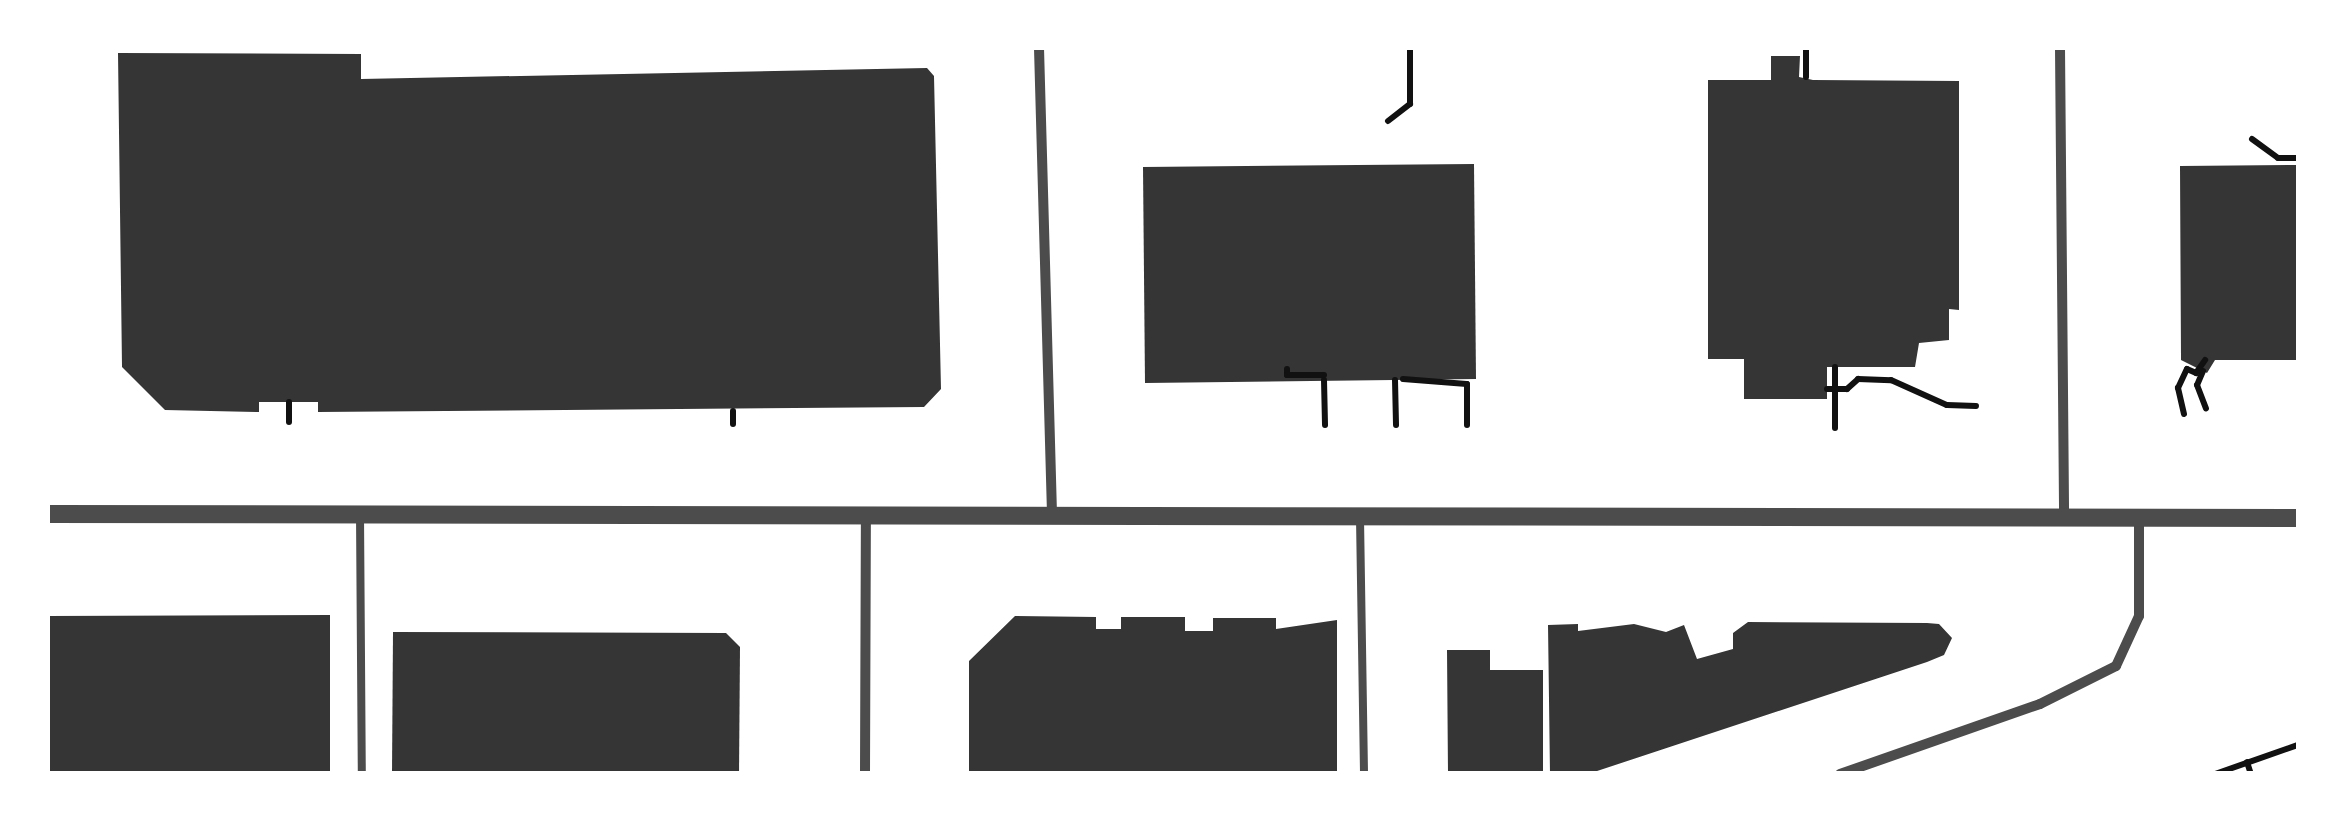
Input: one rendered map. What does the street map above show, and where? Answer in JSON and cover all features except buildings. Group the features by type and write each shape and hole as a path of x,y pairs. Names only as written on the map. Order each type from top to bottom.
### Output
{"street":[{"path":"1039,48 1052,516"},
{"path":"2060,48 2064,518"},
{"path":"48,514 2298,518"},
{"path":"865,774 866,516"},
{"path":"1840,774 2040,704 2116,666 2139,616 2139,518"}],"lane":[{"path":"360,514 362,774"},
{"path":"1360,517 1364,774"}],"path":[{"path":"1388,121 1410,104 1410,48"},
{"path":"1806,48 1806,77"},
{"path":"2252,139 2278,158 2298,158"},
{"path":"2205,360 2197,385 2206,408"},
{"path":"1835,367 1831,389 1835,428"},
{"path":"1878,367 1878,380"},
{"path":"1287,369 1287,374 1324,377 1325,425"},
{"path":"2184,414 2178,397 2182,378 2187,369 2201,370"},
{"path":"1831,389 1858,379 1878,380 1947,405 1976,406"},
{"path":"1396,425 1399,380 1467,384 1468,425"},
{"path":"289,402 289,422"},
{"path":"733,411 733,424"},
{"path":"2221,772 2298,745"},
{"path":"2247,762 2251,774"}]}
